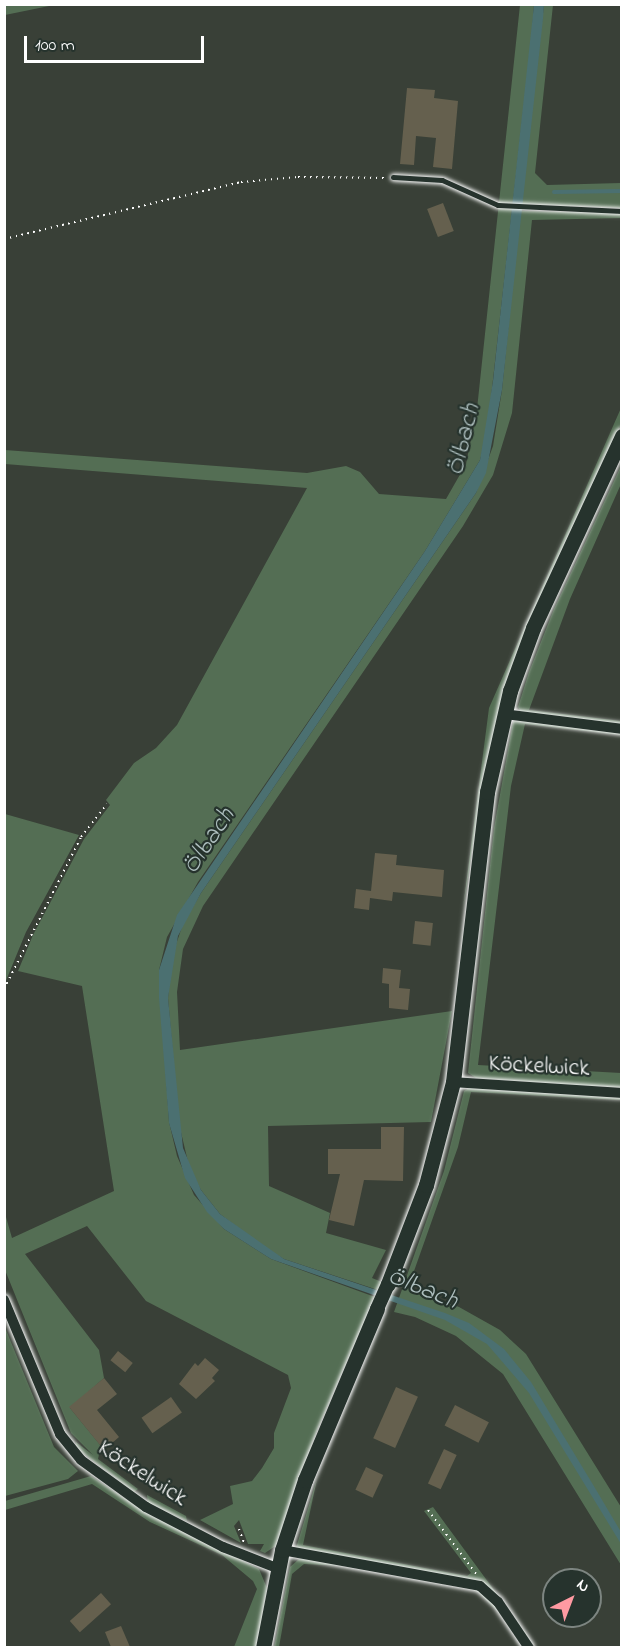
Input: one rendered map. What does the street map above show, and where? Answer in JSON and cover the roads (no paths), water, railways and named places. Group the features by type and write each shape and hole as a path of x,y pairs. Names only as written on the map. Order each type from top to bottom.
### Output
{"main road":[{"path":"388,1284 426,1185 453,1082 487,792 504,714 533,628 621,436"},
{"path":"262,1647 277,1568 305,1480 377,1309"}],"street":[{"path":"504,714 621,729"},
{"name":"Köckelwick","path":"453,1082 621,1093"},
{"path":"377,1309 388,1284"},
{"name":"Köckelwick","path":"4,1300 60,1434 81,1460 146,1507 223,1547 277,1568"},
{"path":"282,1550 480,1586 498,1602 529,1647"}],"lane":[{"path":"393,177 442,180 498,205 533,209 621,211"}],"water":[{"path":"534,5 544,5 543,19 502,390 486,473 476,493 201,893 178,936 168,998 183,1148 201,1190 220,1214 284,1259 445,1313 469,1323 504,1349 531,1382 595,1488 621,1532 621,1544 529,1393 487,1344 445,1320 271,1259 224,1229 207,1212 185,1178 169,1123 159,998 159,970 177,915 425,551 480,460 493,381"}],"waterway":[{"path":"554,192 622,191"}],"water label":[{"name":"Ölbach","path":"465,440"},
{"name":"Ölbach","path":"210,842"},
{"name":"Ölbach","path":"422,1290"}]}
